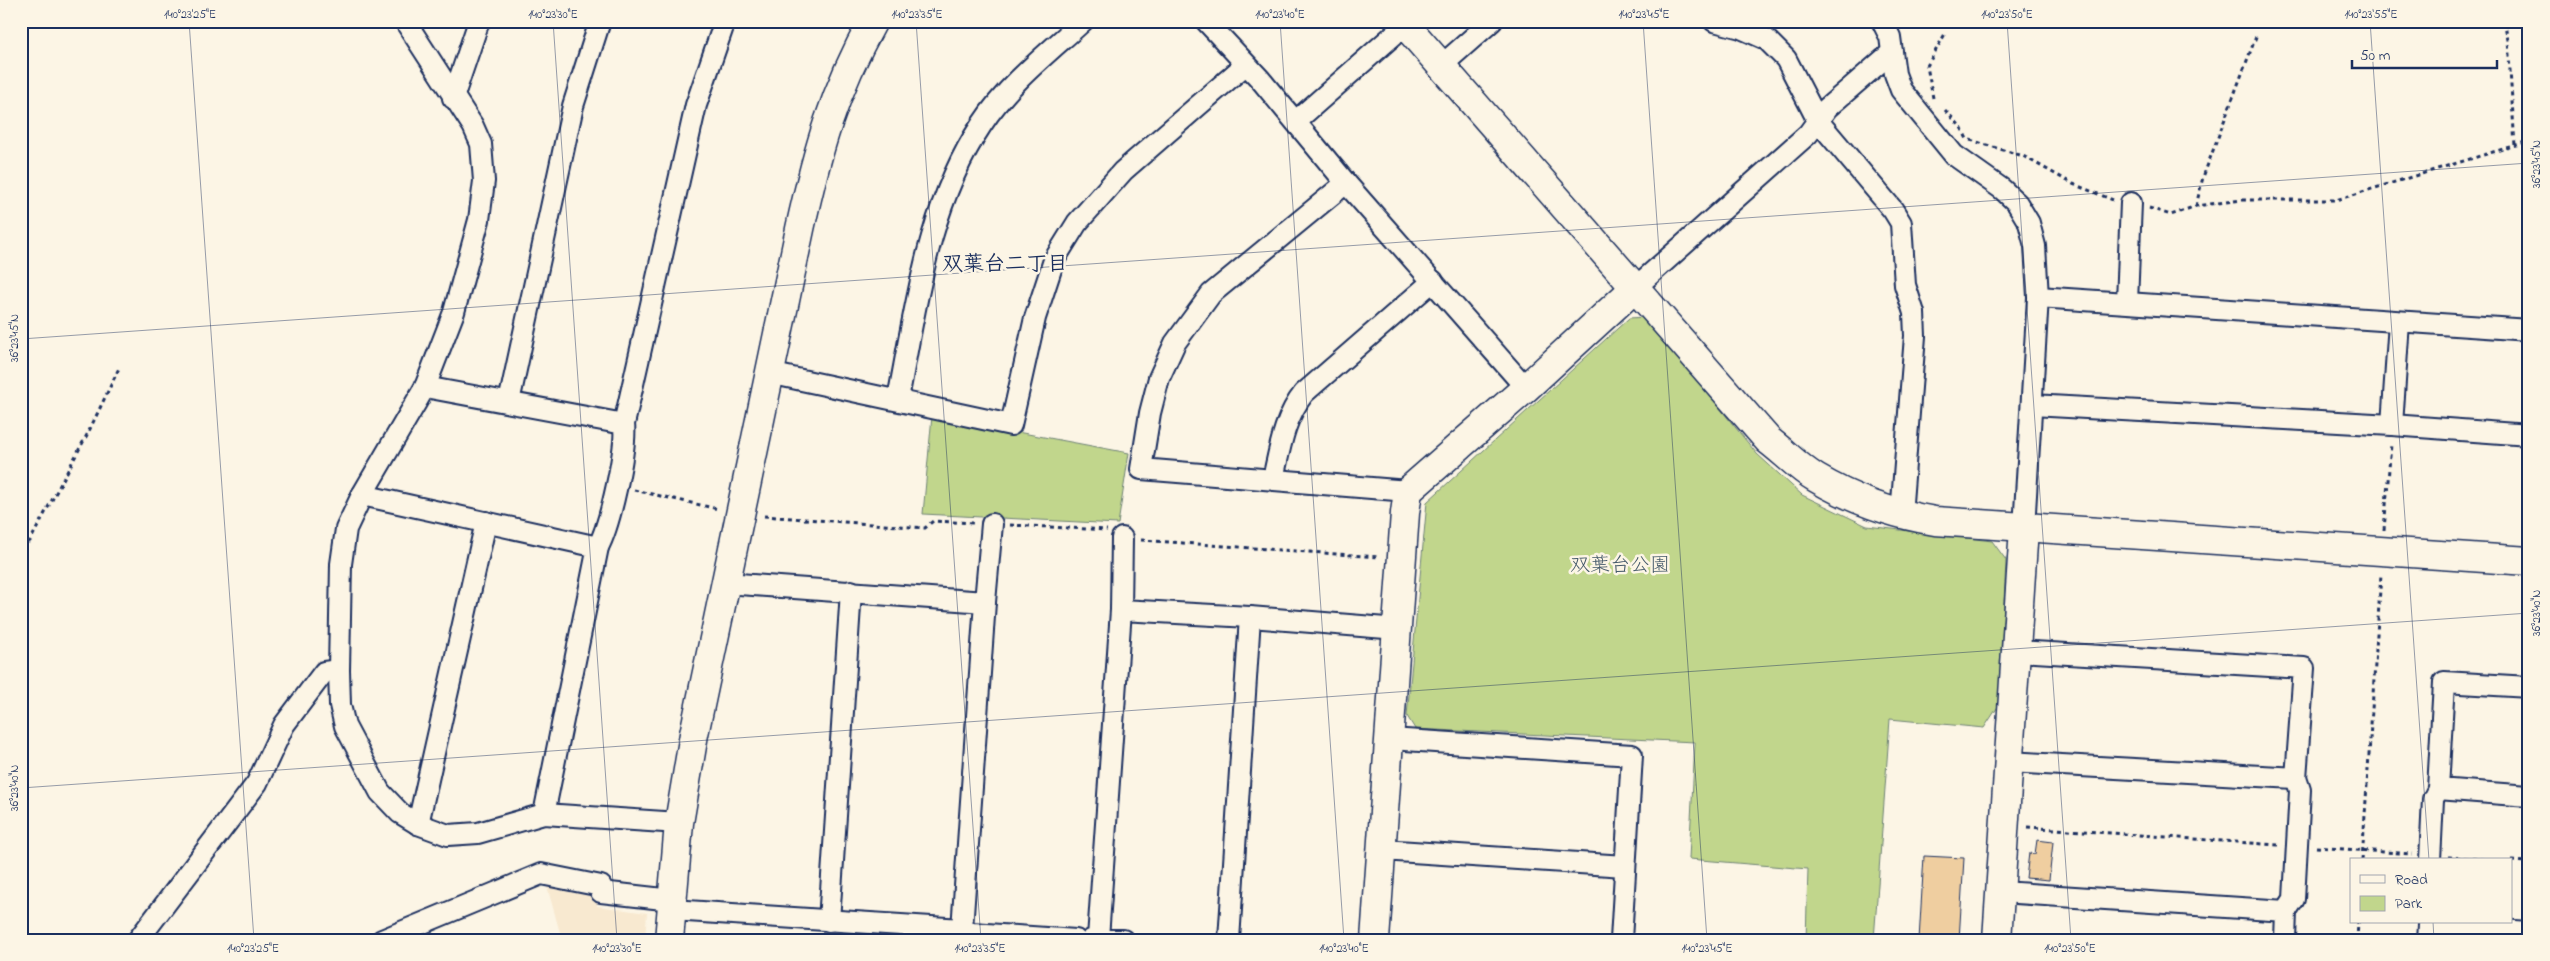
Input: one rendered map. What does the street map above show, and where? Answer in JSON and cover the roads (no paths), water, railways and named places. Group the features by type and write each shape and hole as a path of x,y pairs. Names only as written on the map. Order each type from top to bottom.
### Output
{"street":[{"path":"405,21 473,126 481,144 484,181 479,220 454,312 425,386 362,495 346,529 341,564 339,670 340,706 345,726 380,792 400,813 418,824 448,835 478,833 544,814 679,822"},
{"path":"454,98 479,21"},
{"path":"509,402 573,106 600,21"},
{"path":"544,814 598,547 602,539 616,486 625,436 624,424 696,105 725,21"},
{"path":"669,940 679,822 694,734 769,373 818,154 839,88 873,21"},
{"path":"898,399 933,230 954,177 982,123 1022,76 1083,21"},
{"path":"1206,21 1260,79 1346,183 1526,388"},
{"path":"1441,66 1492,21"},
{"path":"1714,21 1741,28 1766,39 1786,59 1818,121 1894,210 1901,223 1905,285 1914,313 1915,336 1901,515"},
{"path":"1882,21 1890,37 1901,90 1954,155 2017,203 2029,223 2035,246 2038,297 1997,940"},
{"path":"1296,121 1404,23 1768,440 1815,477 1861,501 1901,515 1935,522 2529,561"},
{"path":"1375,940 1408,491 1526,388 1808,134 1827,108 1892,52"},
{"path":"769,373 1011,424 1035,318 1051,268 1077,223 1123,171 1245,65"},
{"path":"1346,183 1211,294 1175,342 1159,378 1150,413 1141,469 1408,491"},
{"path":"2127,302 2131,203"},
{"path":"1274,479 1286,425 1293,406 1304,393 1433,281"},
{"path":"2038,297 2529,330"},
{"path":"2391,433 2399,322"},
{"path":"425,386 624,424"},
{"path":"2032,405 2391,433 2529,435"},
{"path":"362,495 598,547"},
{"path":"418,824 486,522"},
{"path":"962,929 992,524"},
{"path":"1122,538 1121,610 1095,939 1123,940"},
{"path":"726,583 985,602"},
{"path":"829,921 851,591"},
{"path":"1121,610 1250,617 1398,629"},
{"path":"1229,940 1250,617"},
{"path":"2016,651 2304,668 2296,778 2300,790 2294,899 2286,911 2285,940"},
{"path":"138,940 258,783 284,725 318,679 324,672 339,670"},
{"path":"2430,858 2433,799 2438,789 2444,682 2529,687"},
{"path":"1390,738 1632,755 1621,940"},
{"path":"2008,762 2296,778"},
{"path":"2438,789 2529,796"},
{"path":"1382,850 1625,866"},
{"path":"382,940 541,874 601,886 601,892 672,905 829,921 962,929 972,932 1076,940"},
{"path":"2000,892 2286,911"},
{"path":"2428,929 2529,932"}],"district":[{"name":"双葉台二丁目","path":"1005,263"}],"park label":[{"name":"双葉台公園","path":"1620,564"}]}
